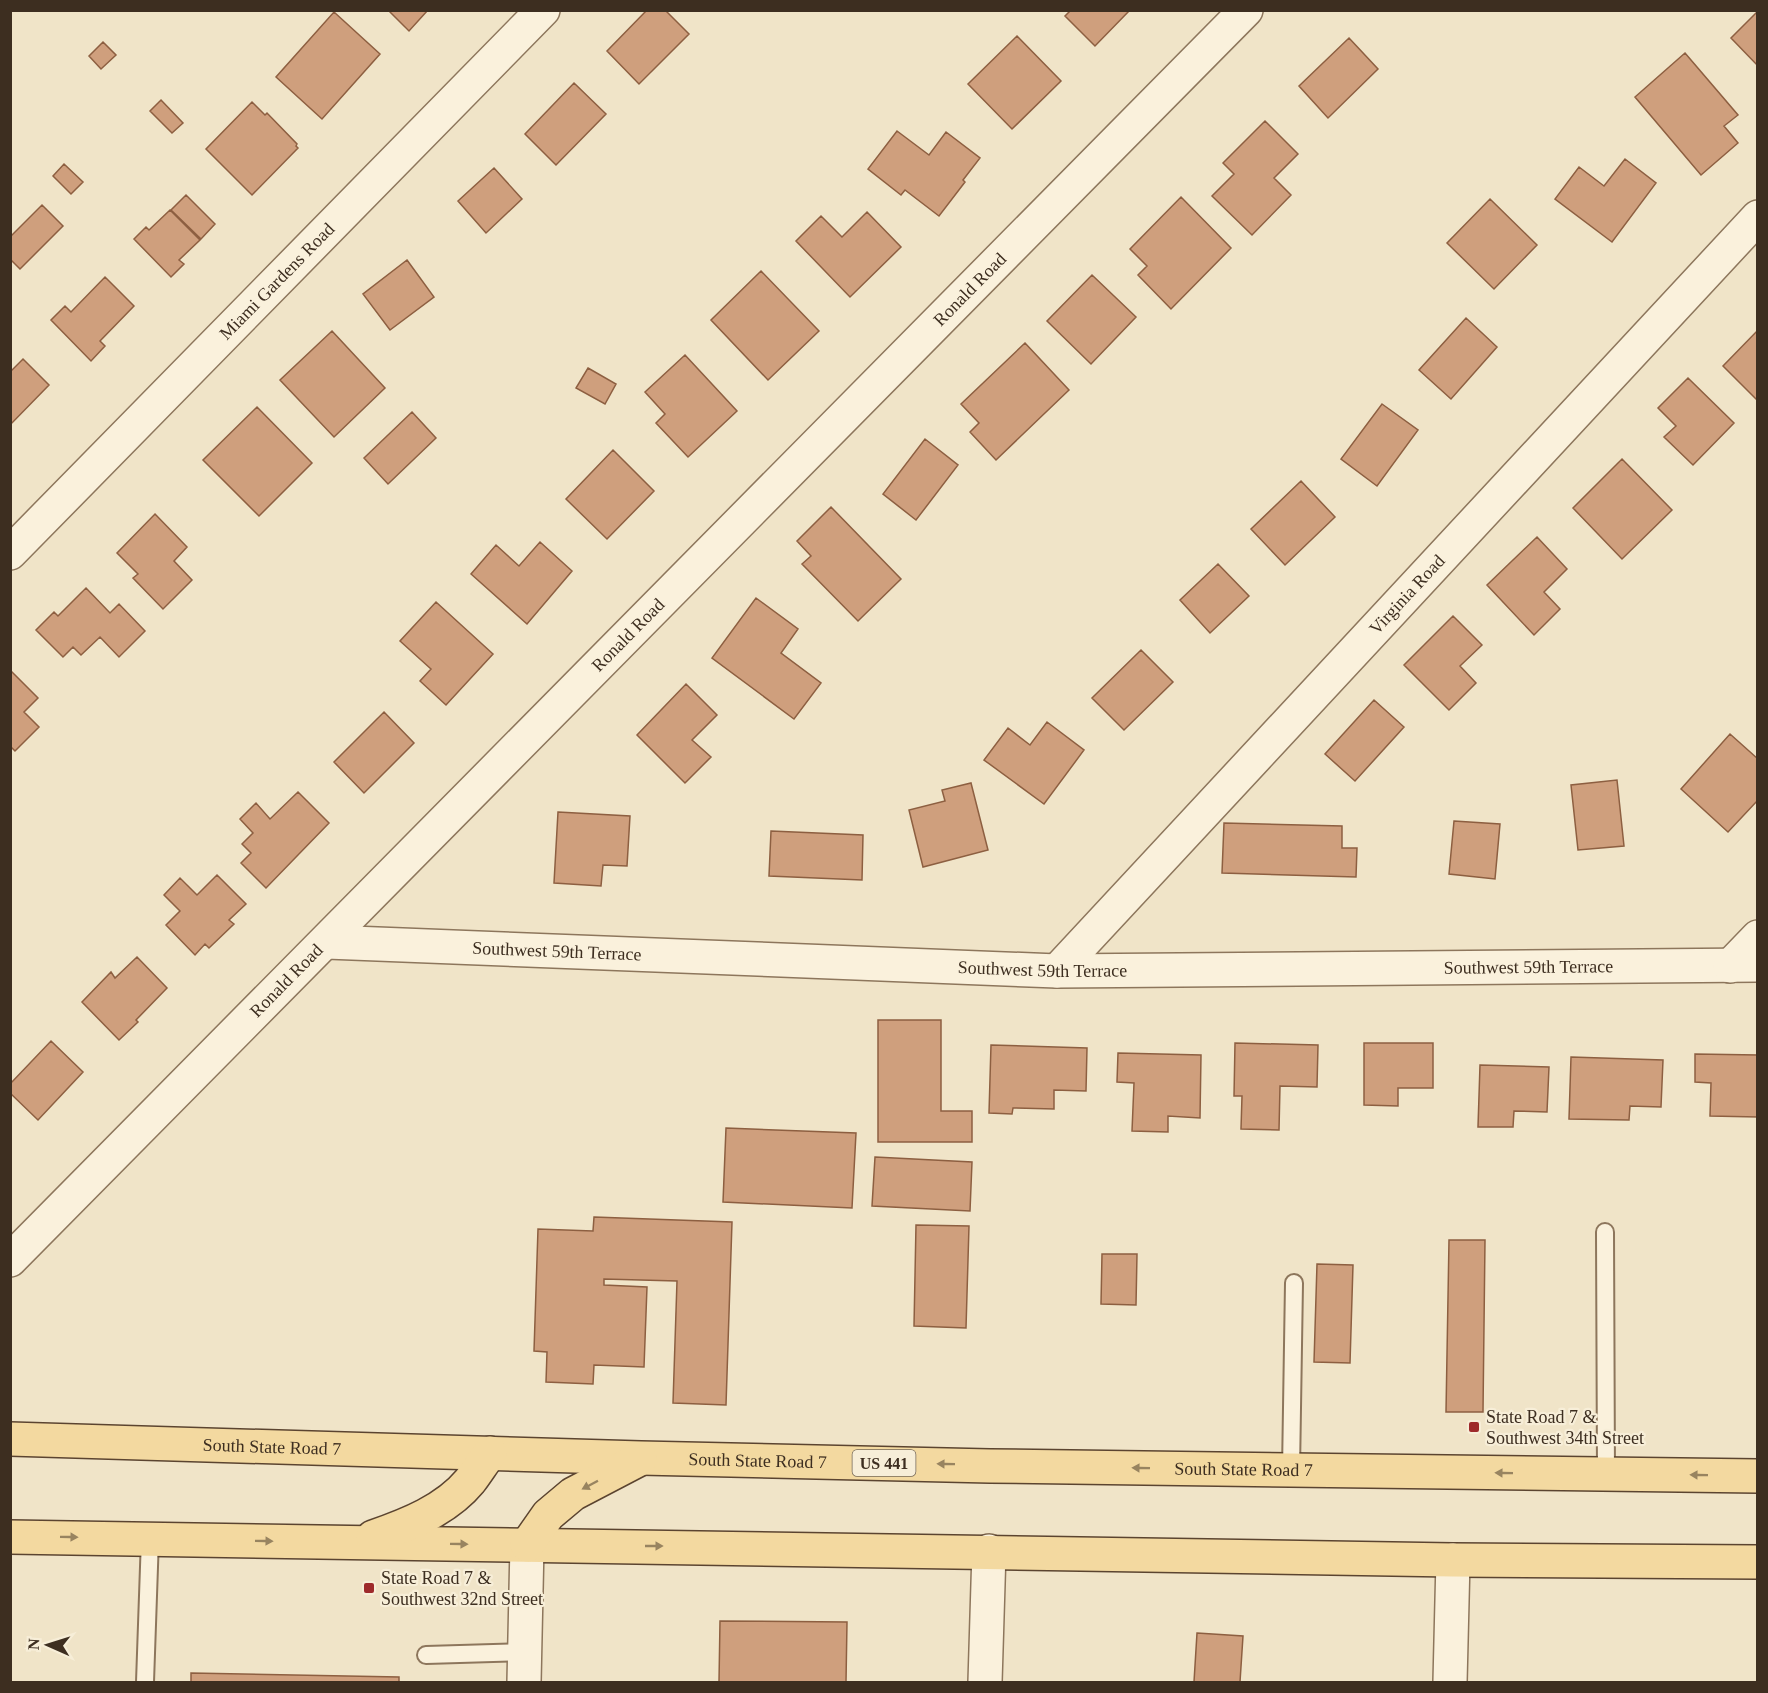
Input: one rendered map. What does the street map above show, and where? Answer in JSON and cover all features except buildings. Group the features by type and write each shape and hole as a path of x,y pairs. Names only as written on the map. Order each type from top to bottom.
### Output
{"main road":[{"name":"South State Road 7","path":"10,1439 641,1458 1758,1476"},
{"path":"357,1542 408,1525 444,1505 469,1482 490,1454"},
{"path":"527,1545 548,1515 573,1494 641,1458"},
{"path":"10,1537 1453,1560 1754,1561"}],"street":[{"name":"Miami Gardens Road","path":"10,553 543,10"},
{"name":"Ronald Road","path":"10,1260 327,942 1246,10"},
{"name":"Virginia Road","path":"1057,971 1758,217"},
{"path":"1744,966 1758,937"},
{"name":"Southwest 59th Terrace","path":"327,942 1057,971 1744,966"},
{"path":"524,1667 527,1545"},
{"path":"985,1683 989,1551"},
{"path":"1450,1683 1453,1560"}],"lane":[{"path":"1605,1232 1606,1474"},
{"path":"1291,1470 1294,1284"},
{"path":"145,1683 150,1538"},
{"path":"426,1655 524,1667"}],"place":[{"name":"State Road 7 & Southwest 34th Street","path":"1474,1427"},
{"name":"State Road 7 & Southwest 32nd Street","path":"369,1588"}]}
